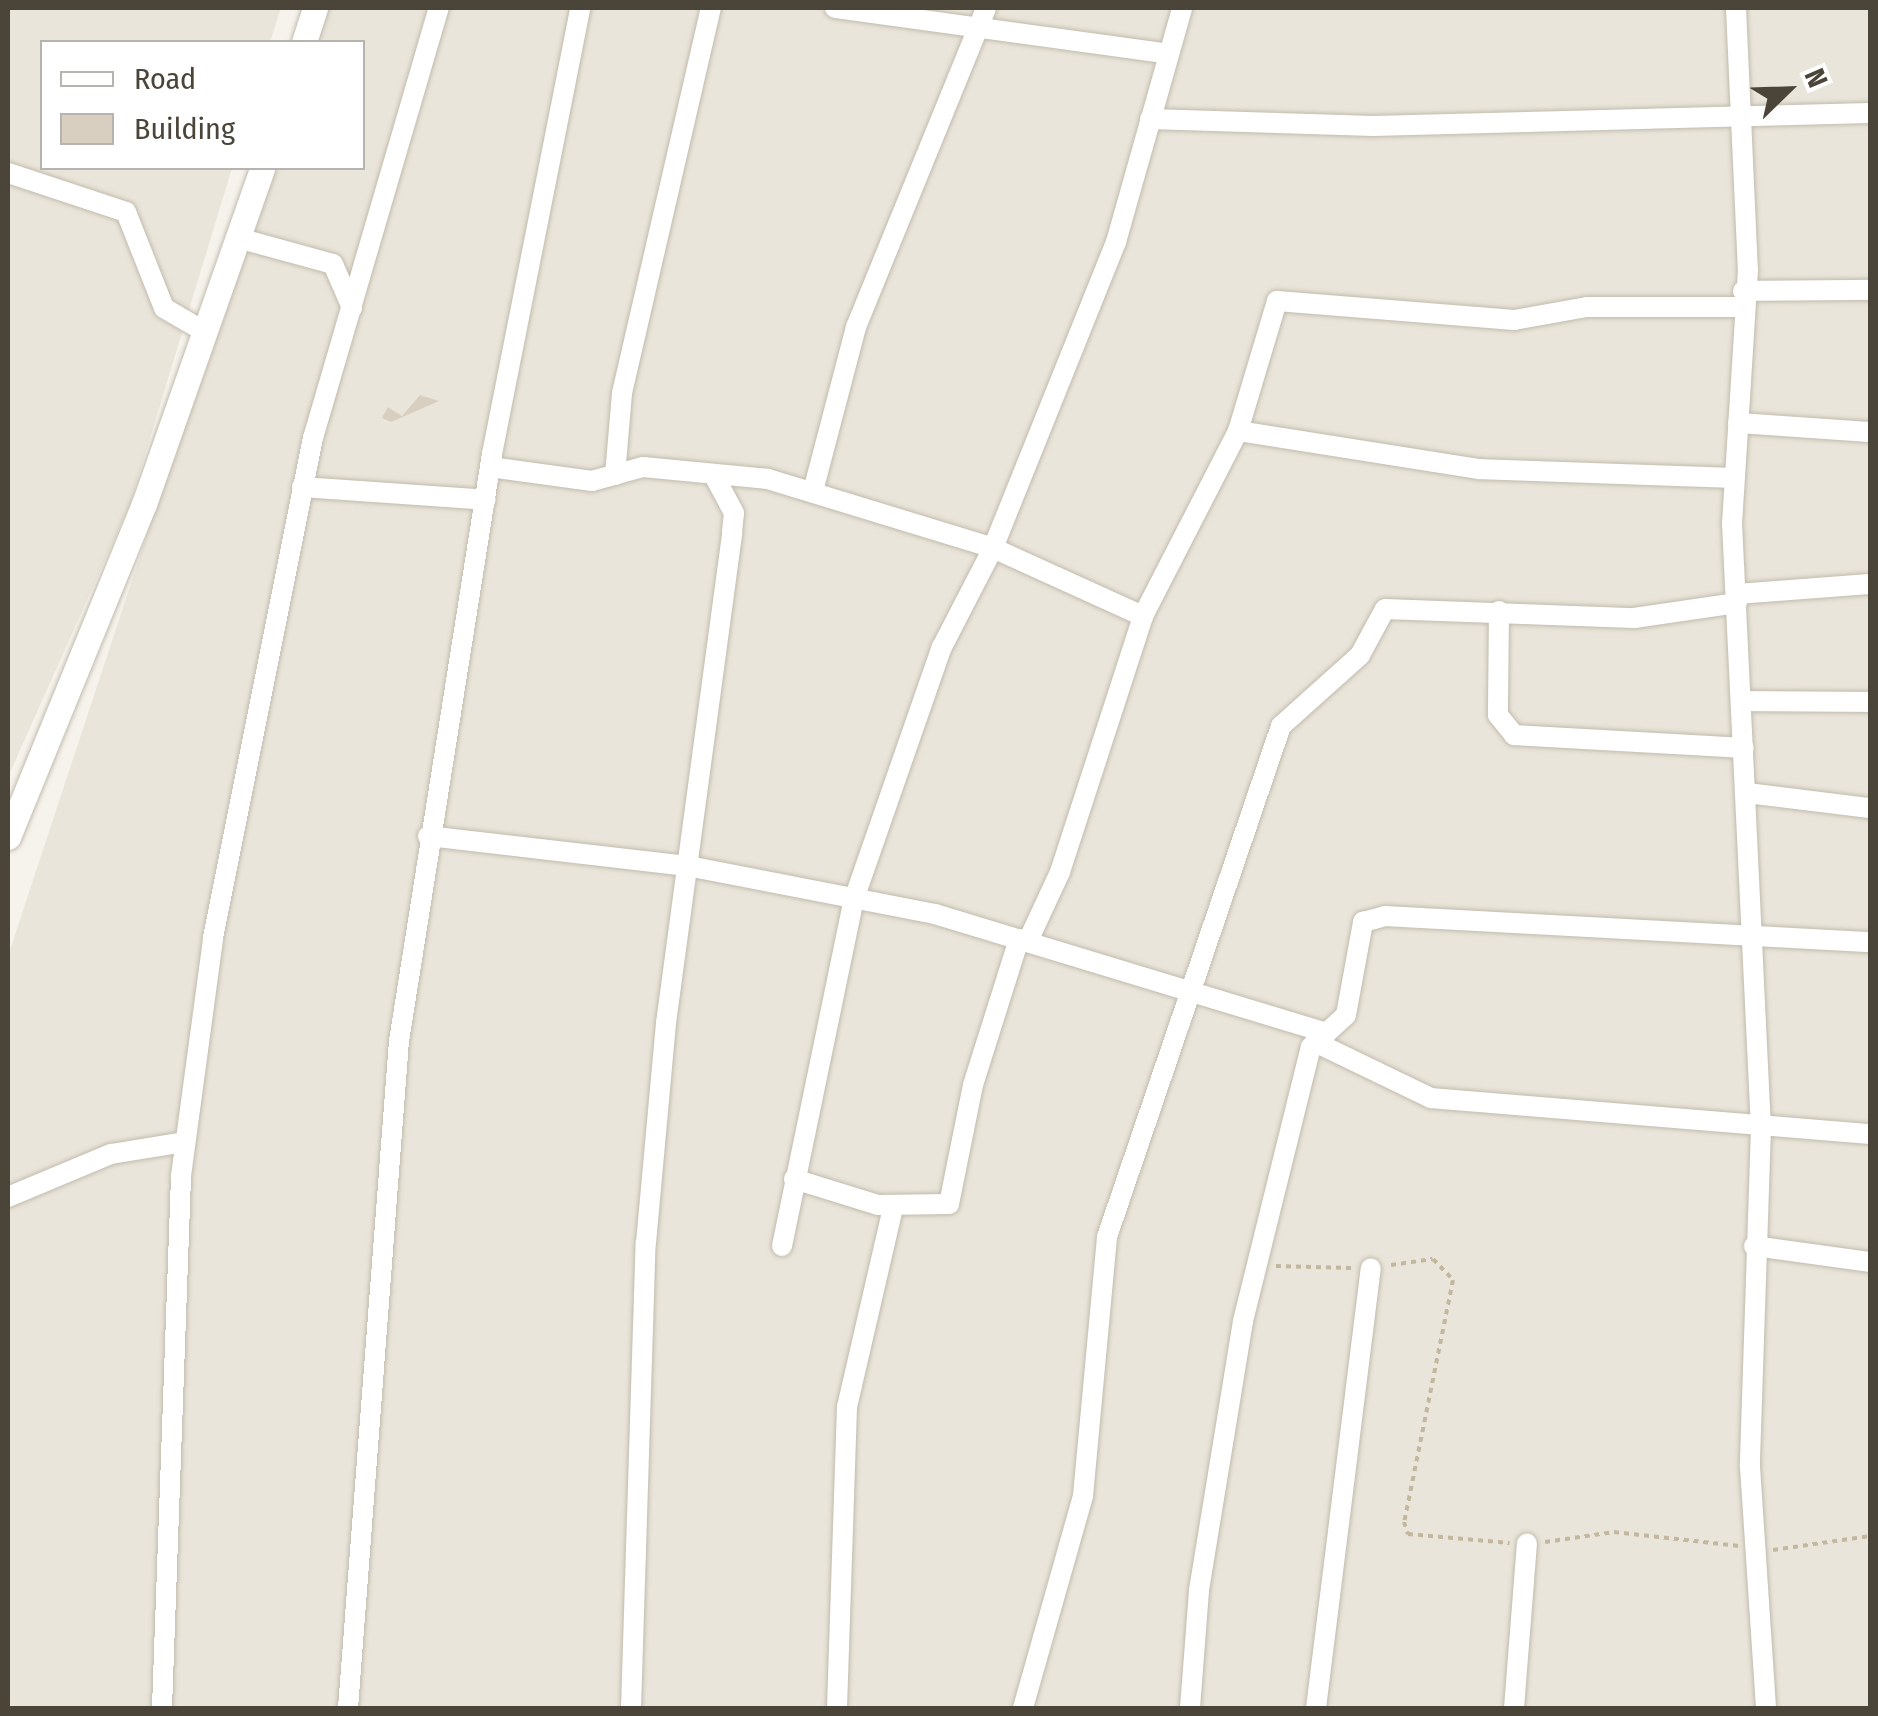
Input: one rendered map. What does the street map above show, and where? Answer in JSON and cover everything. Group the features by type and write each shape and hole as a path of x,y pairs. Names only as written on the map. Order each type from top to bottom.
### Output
{"street":[{"path":"305,40 315,8"},
{"path":"162,1708 184,1142 213,938 302,487 438,8"},
{"path":"348,1708 399,1042 428,836 490,467 580,8"},
{"path":"615,475 622,393 711,8"},
{"path":"835,8 978,33 1170,54"},
{"path":"813,491 856,327 986,8"},
{"path":"782,1246 854,898 942,647 993,548 1116,242 1182,8"},
{"path":"1736,8 1742,120 1742,299 1732,478 1762,1128 1754,1246 1756,1549 1766,1708"},
{"path":"1150,119 1373,126 1742,120 1870,113"},
{"path":"8,837 144,504 261,170"},
{"path":"8,173 126,212 164,308 204,332"},
{"path":"238,238 332,264 352,309"},
{"path":"794,1179 894,1207 949,1204 973,1085 1024,940 1060,872 1143,616 1238,431 1268,312 1283,299 1514,320 1586,306 1870,290"},
{"path":"1738,424 1870,432"},
{"path":"1238,431 1479,469 1732,478"},
{"path":"490,467 592,481 643,467 715,478 768,479 993,548 1143,616"},
{"path":"630,1708 646,1244 688,866 734,513 715,478"},
{"path":"302,487 486,500"},
{"path":"1023,1708 1084,1496 1106,1238 1288,716 1348,668 1385,610 1500,610 1634,618 1737,598 1870,584"},
{"path":"1500,610 1498,715 1514,734 1744,748"},
{"path":"1742,701 1870,702"},
{"path":"1746,793 1870,808"},
{"path":"428,836 688,866 854,898 1024,940 1191,988 1320,1037 1430,1098 1870,1134"},
{"path":"1190,1708 1199,1590 1256,1264 1320,1037 1350,1005 1366,919 1750,933 1870,942"},
{"path":"8,1197 111,1154 184,1142"},
{"path":"837,1708 849,1389 894,1207"},
{"path":"1754,1246 1870,1262"},
{"path":"1316,1708 1371,1268"},
{"path":"1514,1708 1527,1544"}],"path":[{"path":"1256,1264 1371,1268 1433,1260 1453,1280 1404,1522 1408,1534 1527,1544 1614,1532 1756,1549 1870,1536"}],"shaded area":[{"path":"8,8 281,8 271,40 40,40 40,170 231,170 130,504 8,777"},
{"path":"322,8 1870,8 1870,1708 8,1708 8,956 267,170 365,170 365,40 311,40"}],"building":[{"path":"420,395 439,401 391,422 382,418 388,407 402,416"}]}
